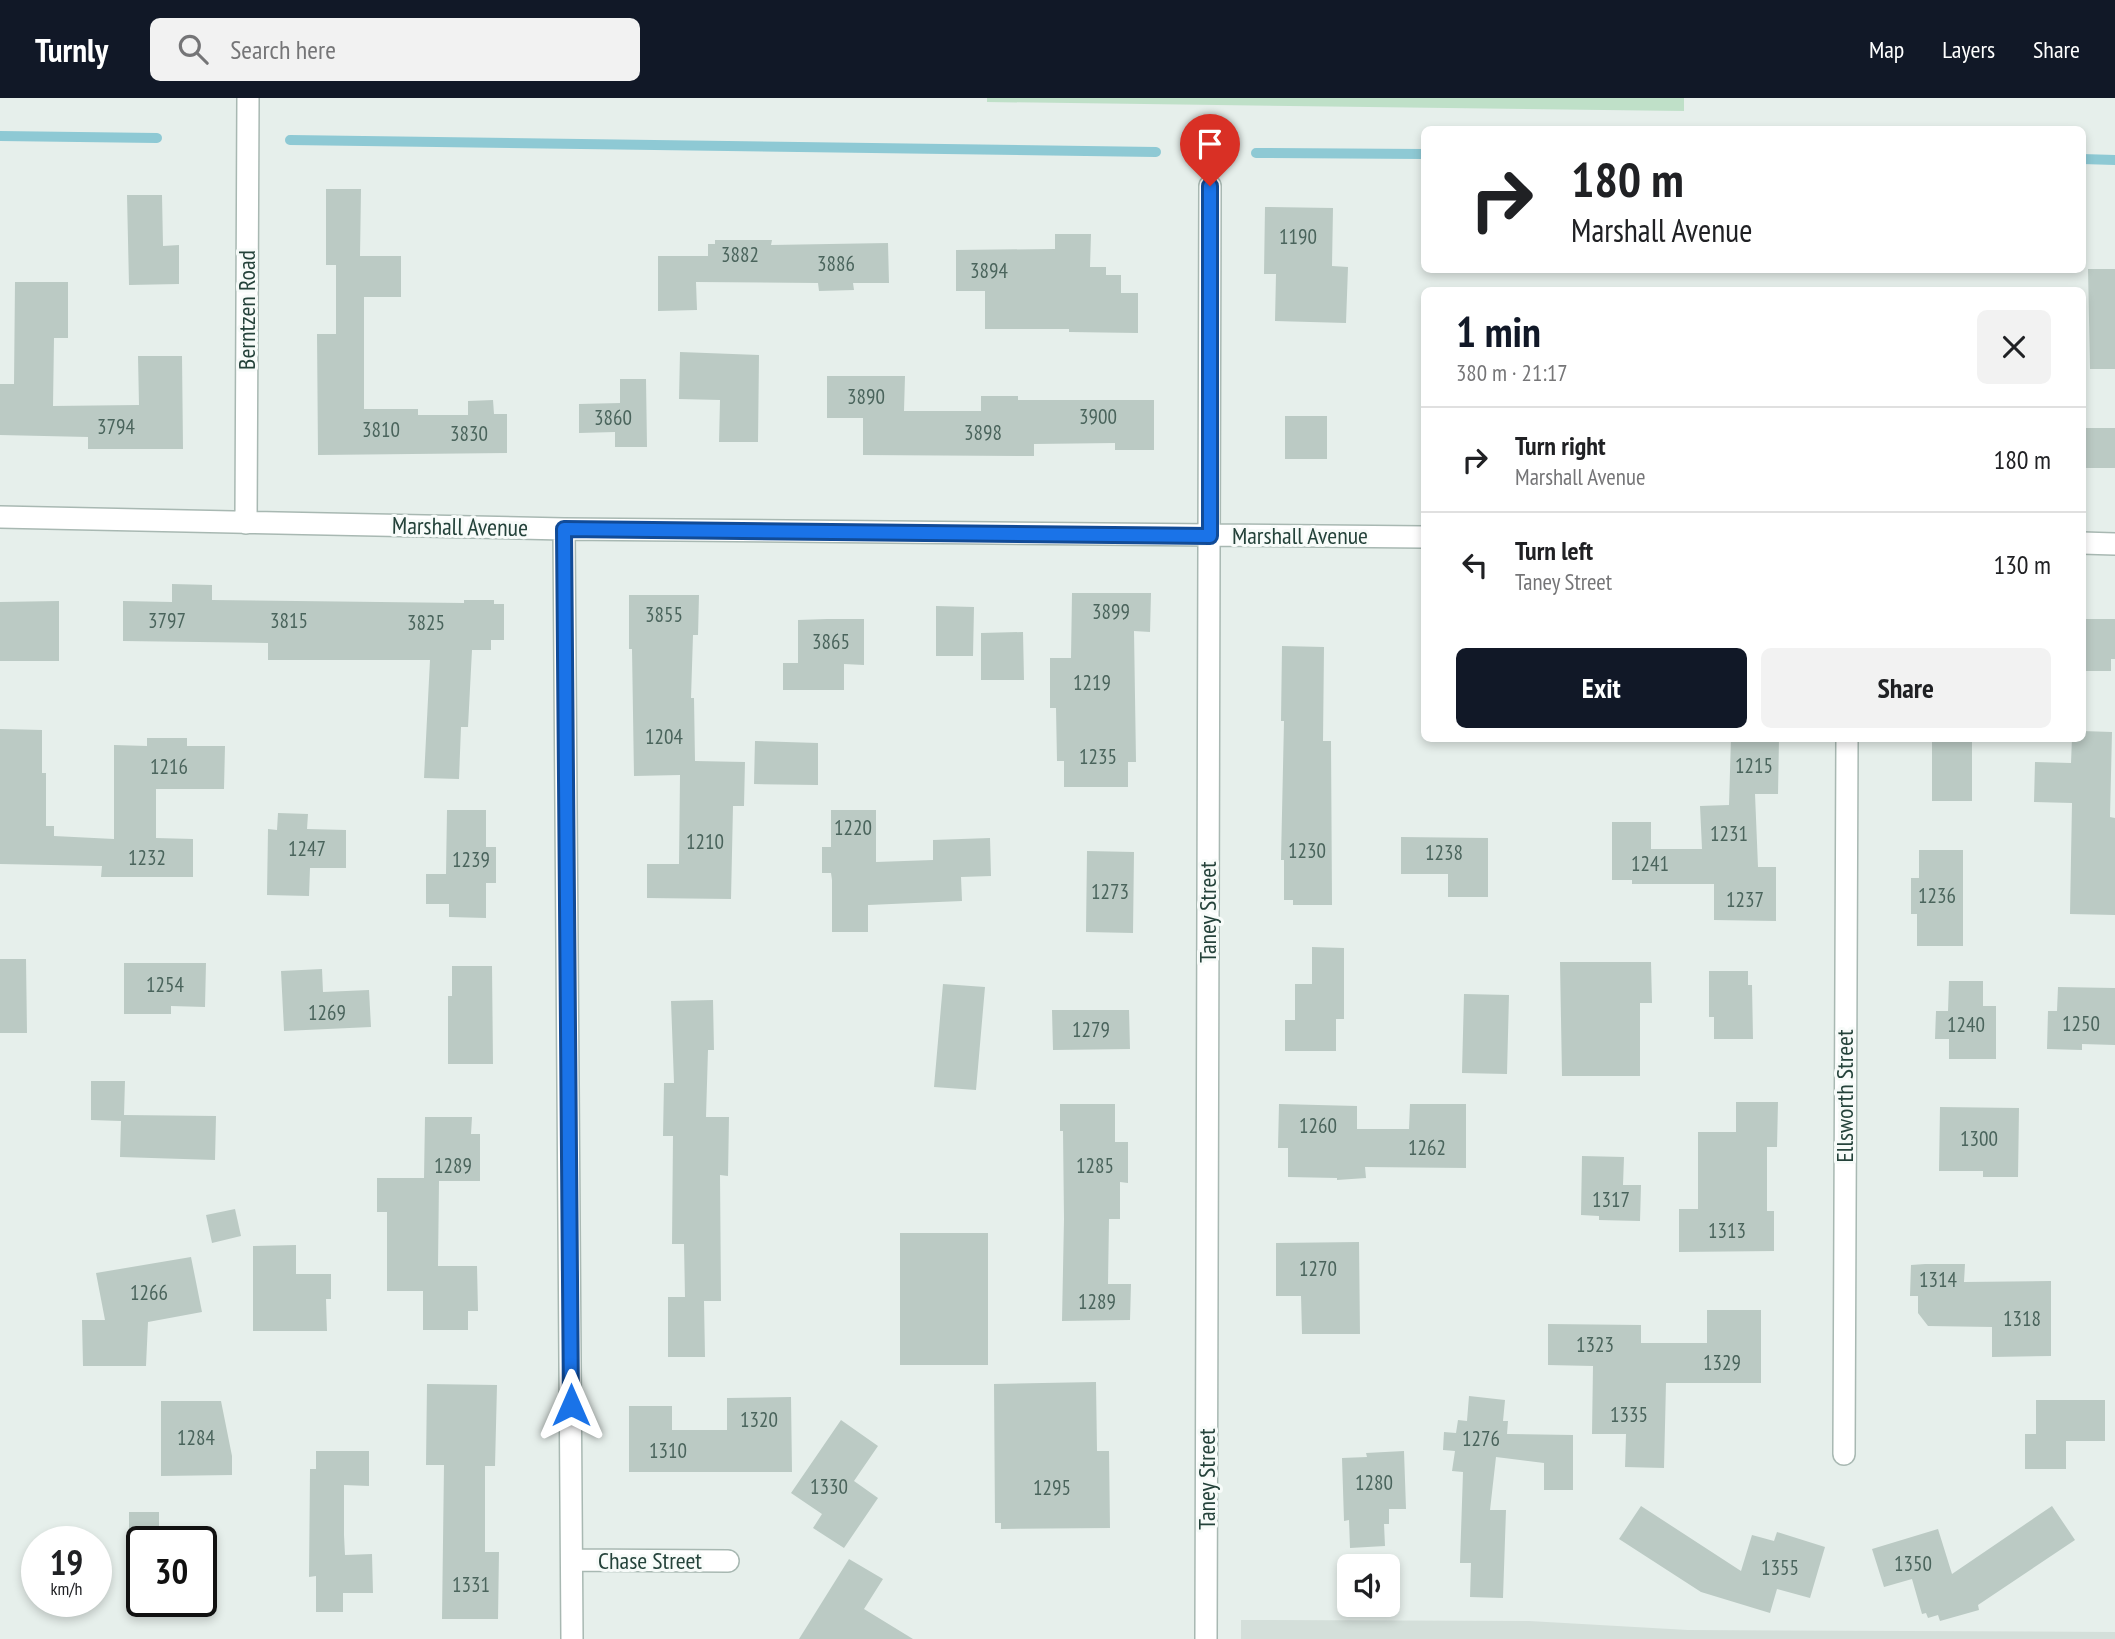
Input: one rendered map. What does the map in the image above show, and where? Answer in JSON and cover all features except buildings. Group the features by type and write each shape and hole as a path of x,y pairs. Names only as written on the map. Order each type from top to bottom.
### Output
{"street":[{"name":"Berntzen Road","path":"246,523 248,98"},
{"name":"Taney Street","path":"1206,1639 1210,186"},
{"name":"Marshall Avenue","path":"0,517 564,529 1421,537"},
{"name":"Chase Street","path":"564,529 572,1639"},
{"path":"2086,543 2115,544"},
{"name":"Ellsworth Street","path":"1844,1454 1847,742"},
{"name":"Chase Street","path":"572,1560 728,1561"}],"shaded area":[{"path":"1241,1620 1529,1621 1688,1630 2115,1632 2115,1639 1241,1639"}],"green space":[{"path":"987,98 1684,98 1684,111 987,102"}],"waterway":[{"path":"0,136 157,138"},
{"path":"290,140 1156,152"},
{"path":"1256,153 1421,154"},
{"path":"2086,159 2115,160"}],"route":[{"path":"571,1405 564,529 1210,536 1210,186"}]}
